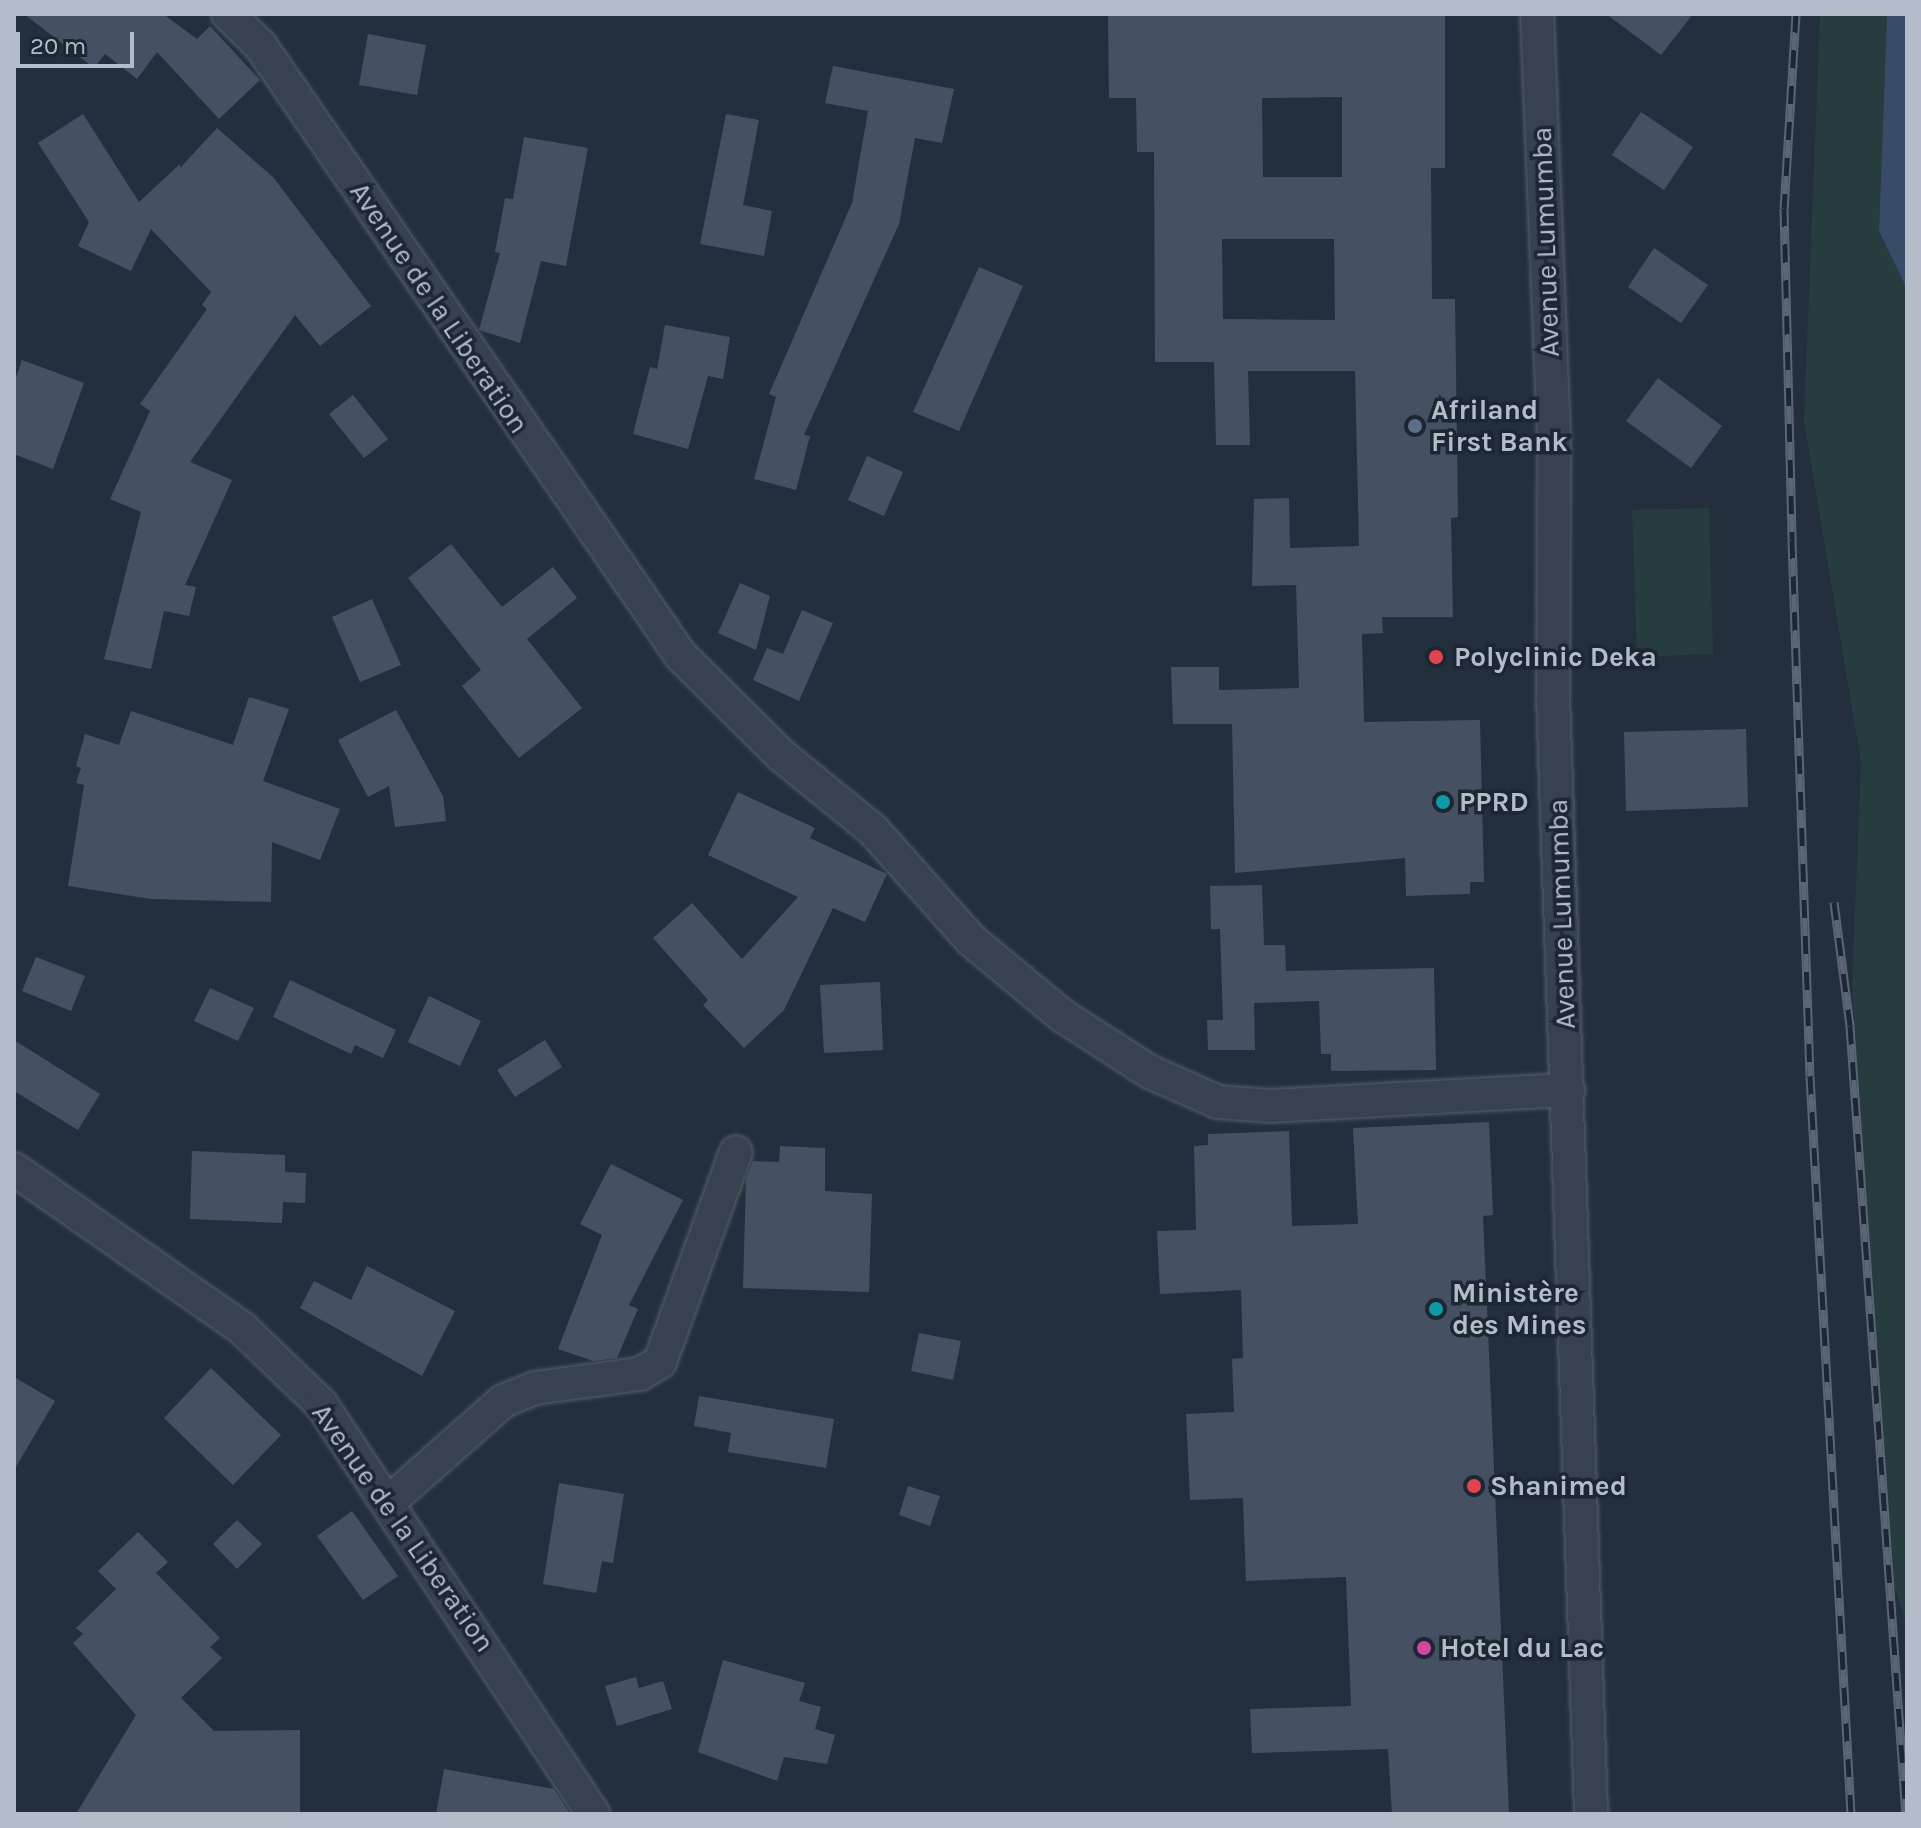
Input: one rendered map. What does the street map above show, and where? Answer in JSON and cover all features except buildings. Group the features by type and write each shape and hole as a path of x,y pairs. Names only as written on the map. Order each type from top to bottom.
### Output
{"street":[{"name":"Avenue de la Liberation","path":"228,14 260,45 681,656 782,756 873,830 971,940 1063,1016 1150,1072 1218,1102 1270,1106 1569,1090"},
{"name":"Avenue Lumumba","path":"1537,14 1554,440 1553,696 1569,1090 1591,1814"},
{"path":"390,1501 503,1401 535,1388 640,1374 660,1362 736,1152"},
{"name":"Avenue de la Liberation","path":"14,1169 243,1329 321,1404 390,1501 593,1814"}],"green space":[{"path":"1820,14 1887,14 1879,231 1907,289 1907,1627 1890,1572 1852,985 1861,761 1804,421"},
{"path":"1709,508 1713,654 1637,657 1632,510"}],"water":[{"path":"1887,14 1907,14 1907,289 1879,231"}],"railway":[{"path":"1796,14 1784,208 1792,540 1810,1076 1851,1814"},
{"path":"1834,902 1850,1026 1906,1814"}],"place":[{"name":"Afriland First Bank","path":"1415,426"},
{"name":"Polyclinic Deka","path":"1436,657"},
{"name":"PPRD","path":"1443,802"},
{"name":"Ministère des Mines","path":"1436,1309"},
{"name":"Shanimed","path":"1474,1486"},
{"name":"Hotel du Lac","path":"1424,1648"}]}
